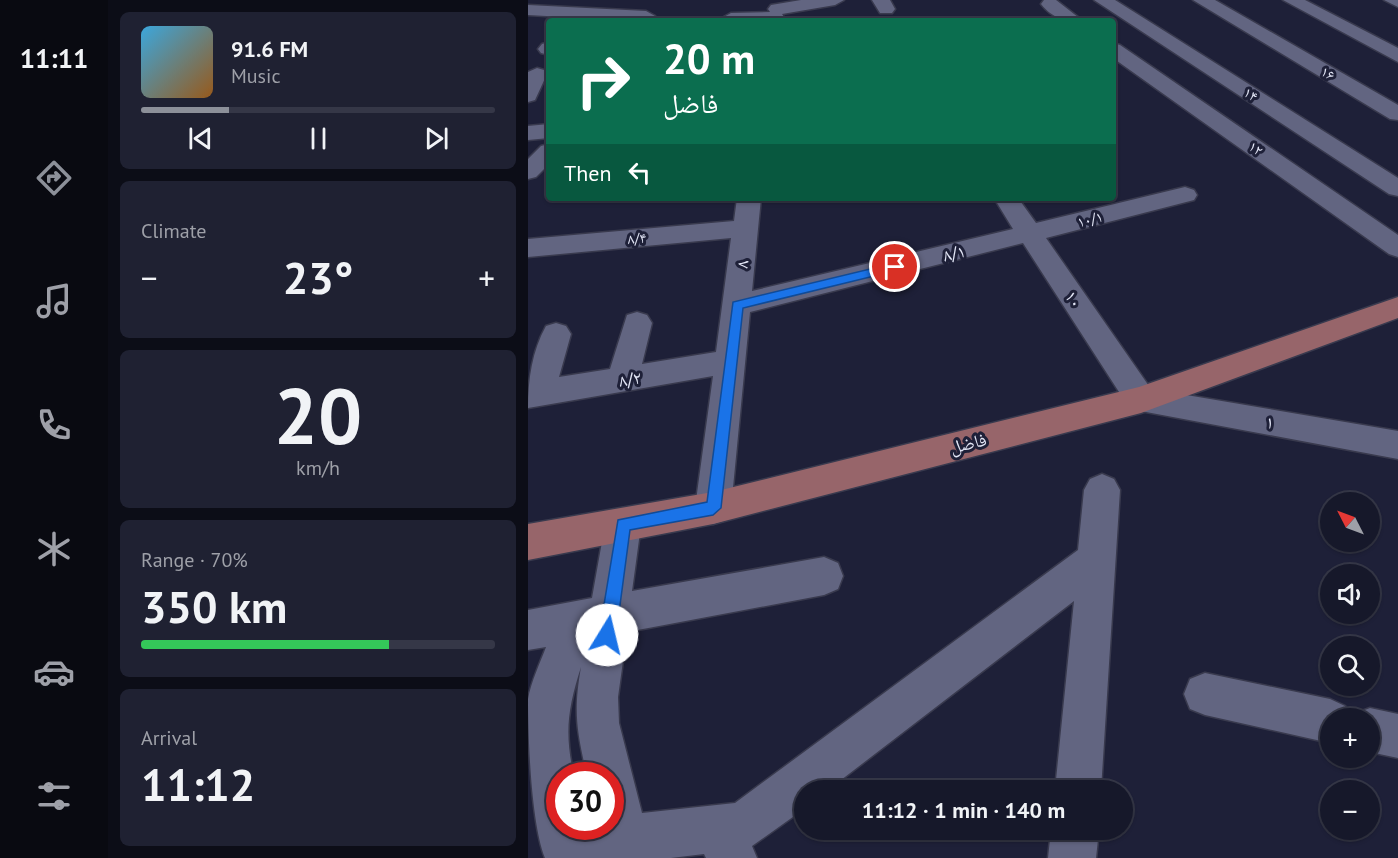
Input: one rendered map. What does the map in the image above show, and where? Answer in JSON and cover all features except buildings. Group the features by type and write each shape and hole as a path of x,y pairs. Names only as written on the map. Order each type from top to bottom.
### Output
{"main road":[{"name":"فاضل","path":"528,542 713,508 1141,400 1398,307"}],"street":[{"path":"528,3 532,0"},
{"path":"528,10 577,16 643,18 658,0"},
{"path":"730,18 836,0"},
{"name":"۱۴","path":"1103,0 1398,189"},
{"name":"۱۶","path":"1202,0 1398,114"},
{"path":"1292,0 1398,56"},
{"path":"1393,0 1398,2"},
{"path":"1050,4 1070,18"},
{"name":"۱۲","path":"1116,51 1398,248"},
{"path":"528,96 537,74"},
{"path":"528,133 546,130"},
{"path":"528,172 546,154"},
{"name":"۱۰/۱","path":"1030,235 1185,195"},
{"name":"۸","path":"713,508 732,361 749,201"},
{"name":"۱۰","path":"1008,201 1141,400"},
{"name":"۸/۴","path":"528,248 746,228"},
{"name":"۸/۱","path":"738,305 1030,235"},
{"path":"623,380 637,323"},
{"path":"534,394 556,334"},
{"name":"۸/۲","path":"534,394 732,361"},
{"name":"۱","path":"1141,400 1398,445"},
{"path":"1079,780 1102,490"},
{"path":"548,762 545,746 547,706 593,618 623,525"},
{"path":"624,831 626,839 724,844 744,826 1096,560"},
{"path":"528,630 824,576"},
{"path":"593,618 597,723 607,762"},
{"path":"1205,694 1320,719"},
{"path":"1380,732 1398,736"},
{"path":"1072,858 1073,840"}],"route":[{"path":"607,635 623,525 713,508 738,305 895,267"}]}
